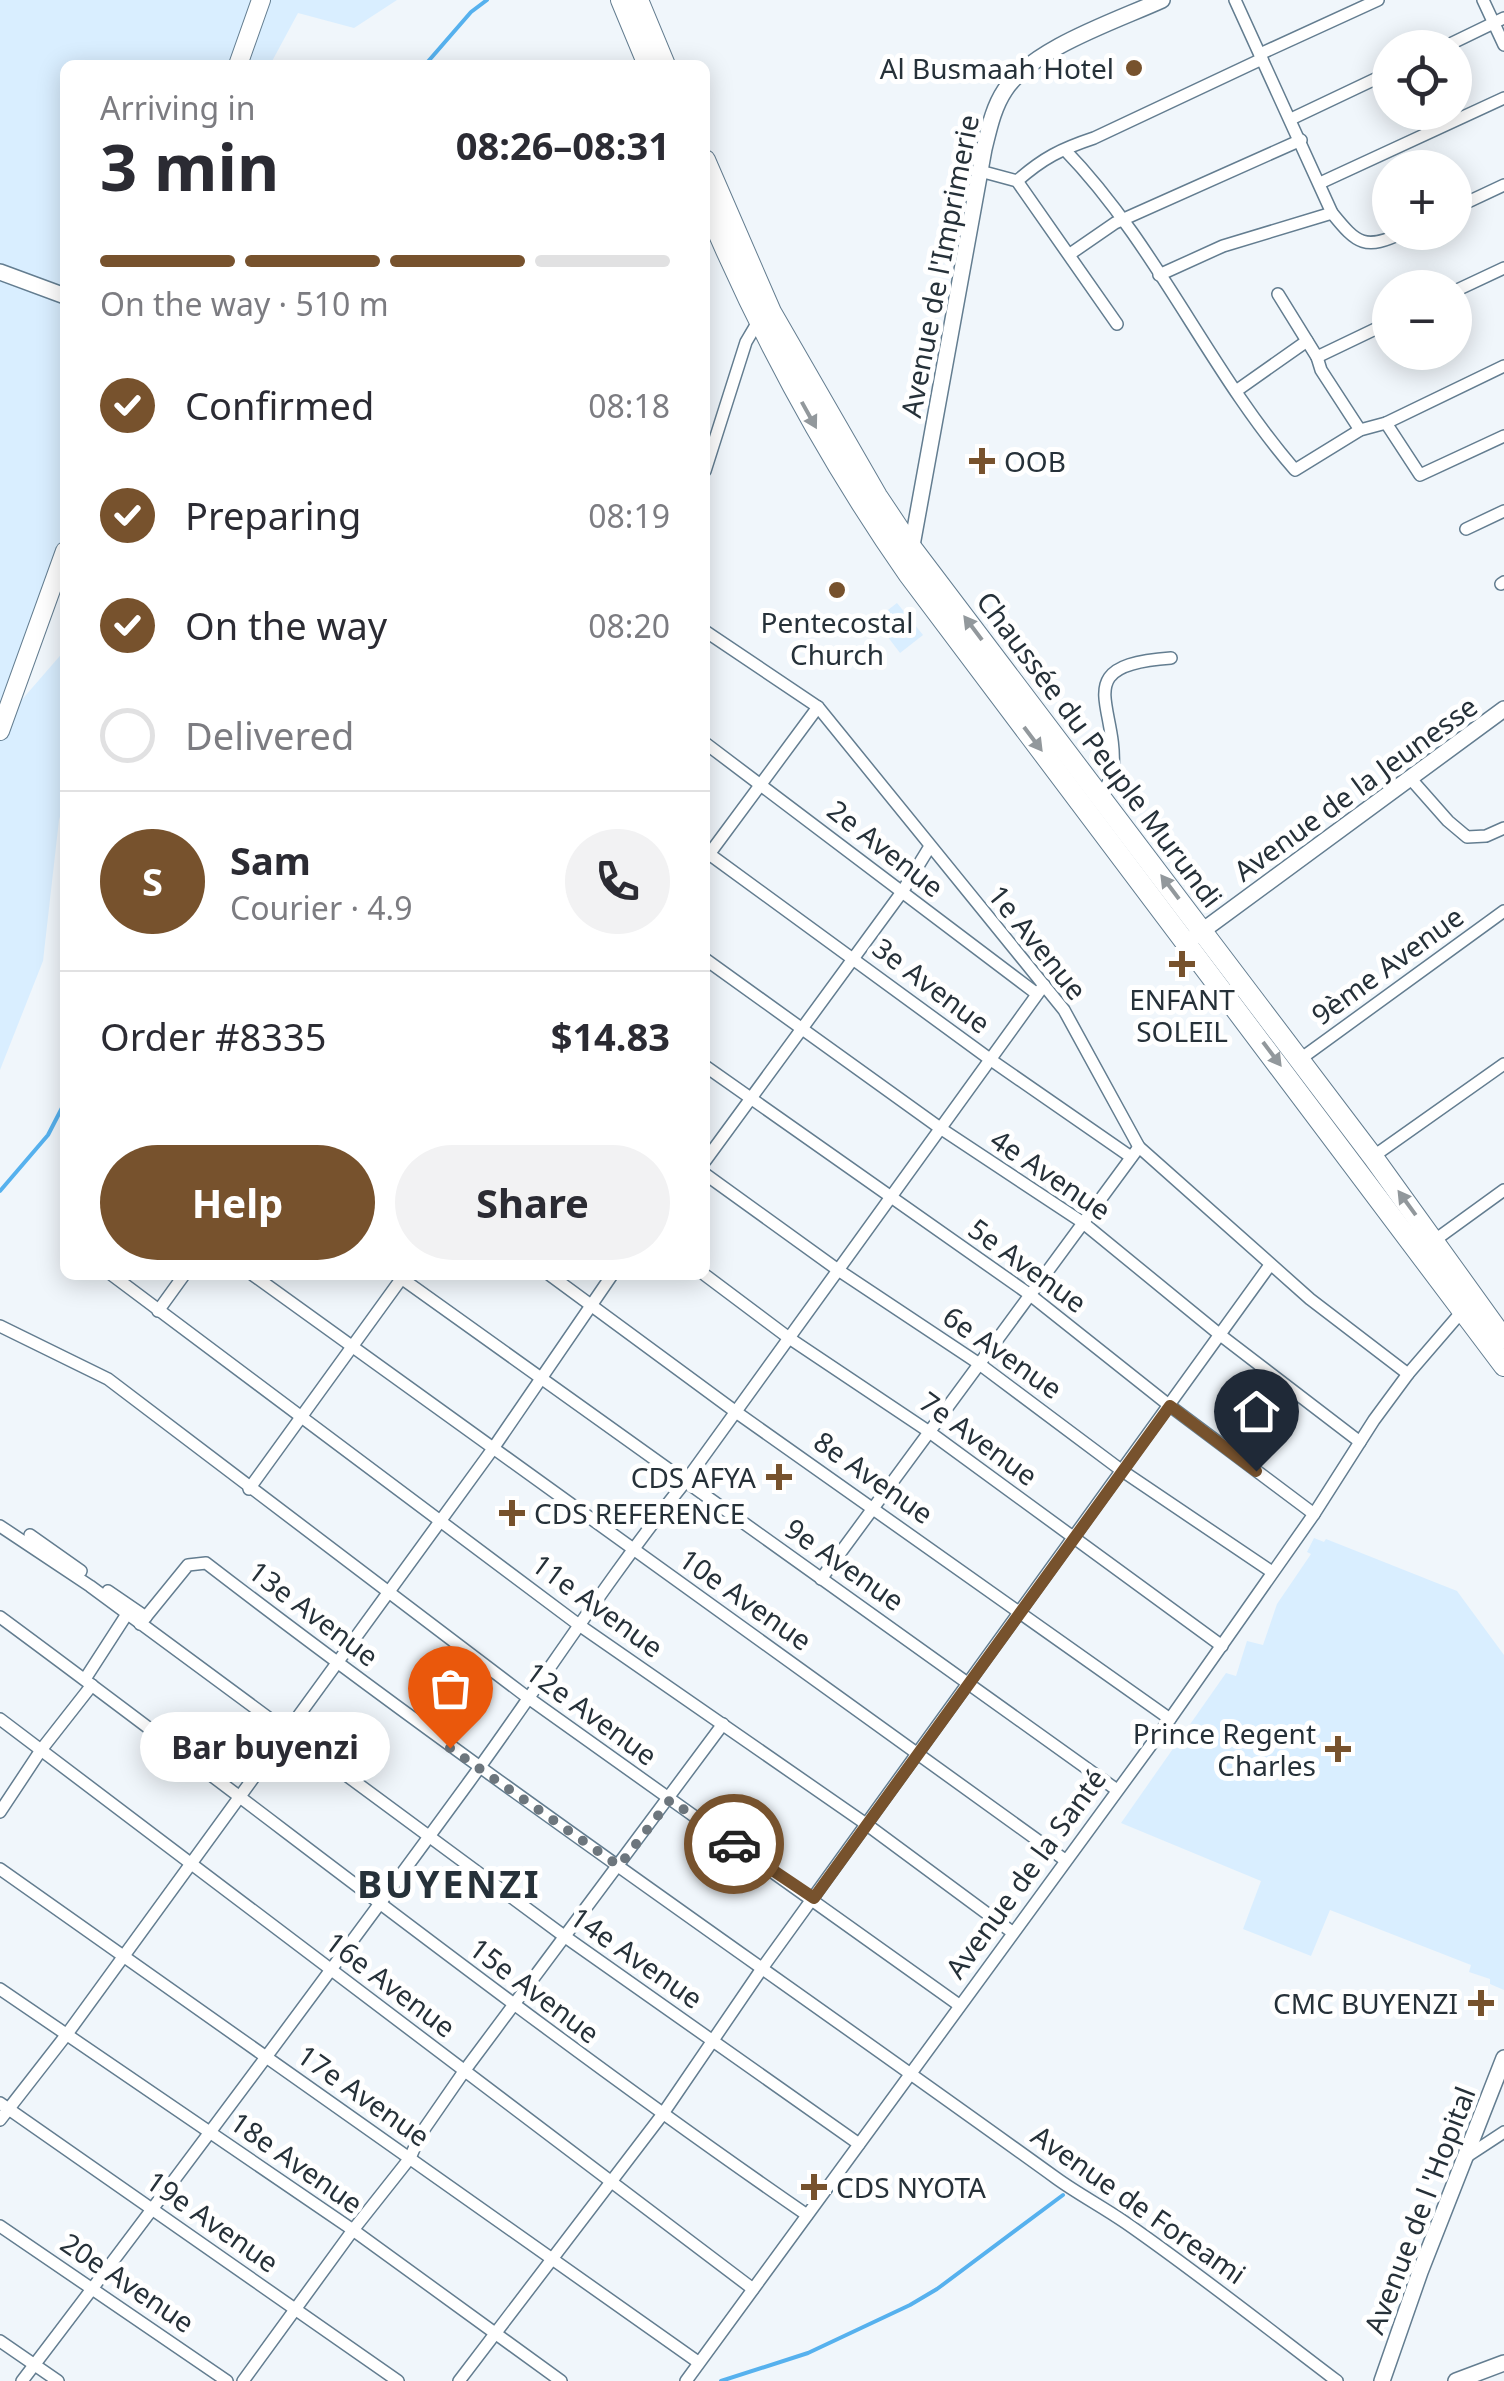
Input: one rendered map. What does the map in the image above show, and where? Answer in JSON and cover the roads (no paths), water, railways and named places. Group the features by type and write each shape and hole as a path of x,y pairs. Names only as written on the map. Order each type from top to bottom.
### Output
{"highway":[{"path":"621,0 646,60"},
{"path":"638,0 663,60"},
{"name":"Chaussée du Peuple Murundi","path":"710,173 764,317 911,547 1101,796 1355,1169 1469,1305 1496,1313 1504,1339"},
{"name":"Chaussée du Peuple Murundi","path":"710,212 862,508 909,575 1373,1156 1434,1240 1504,1366"}],"main road":[{"path":"240,60 260,0"},
{"path":"0,731 60,565"}],"street":[{"name":"Avenue de l'Imprimerie","path":"909,575 980,171 997,103 1014,78 1058,48 1162,0"},
{"path":"1235,0 1332,213 1353,239 1372,242"},
{"path":"1017,181 1056,150 1065,150 1378,0"},
{"path":"1483,0 1499,21 1504,45"},
{"path":"1472,34 1499,21"},
{"path":"1291,118 1372,80"},
{"path":"1320,183 1504,98"},
{"path":"1070,254 1123,219 1302,140"},
{"path":"1065,150 1123,219 1236,392 1295,470 1360,430 1386,423 1504,366"},
{"path":"980,171 1017,181 1116,324"},
{"path":"1472,200 1504,185"},
{"path":"1158,275 1223,246 1332,213"},
{"path":"1472,283 1504,268"},
{"path":"0,272 60,294"},
{"path":"1278,294 1360,430"},
{"path":"710,455 740,360 764,317"},
{"path":"1316,357 1372,331"},
{"path":"1236,392 1307,341"},
{"path":"1386,423 1420,475 1504,436"},
{"path":"1466,530 1504,511"},
{"name":"1e Avenue","path":"710,634 818,707 1040,989 1064,1010 1135,1152 1408,1374"},
{"path":"1101,796 1113,773 1104,706 1108,683 1136,660 1172,658"},
{"path":"710,850 818,707"},
{"name":"Avenue de la Jeunesse","path":"1195,937 1504,709"},
{"name":"2e Avenue","path":"710,747 902,892 1040,989"},
{"path":"1410,778 1467,837 1486,836 1504,828"},
{"path":"710,1154 902,892 929,848"},
{"name":"3e Avenue","path":"710,858 854,957 990,1060 1135,1152"},
{"name":"9ème Avenue","path":"1299,1060 1504,910"},
{"name":"4e Avenue","path":"710,964 940,1128 1082,1222 1360,1442"},
{"path":"22,2381 153,2211 429,1836 630,1550 686,1482 1040,989"},
{"path":"1355,1169 1504,1064"},
{"name":"5e Avenue","path":"710,1070 1029,1294 1314,1514"},
{"path":"822,1578 1135,1152"},
{"name":"6e Avenue","path":"710,1178 1272,1572"},
{"path":"1434,1240 1504,1190"},
{"path":"459,2381 662,2115 763,1967 1270,1265"},
{"name":"7e Avenue","path":"710,1279 1222,1646"},
{"name":"11e Avenue","path":"118,1280 579,1624 866,1824 1012,1932"},
{"path":"158,1311 180,1280"},
{"name":"10e Avenue","path":"260,1280 1064,1860"},
{"path":"249,1488 398,1280"},
{"name":"9e Avenue","path":"406,1280 1117,1790"},
{"name":"8e Avenue","path":"557,1280 736,1412 1170,1719"},
{"path":"3,2111 67,2034 286,1734 492,1450 608,1280"},
{"name":"Avenue de la Santé","path":"686,2381 1170,1719 1408,1374 1469,1305"},
{"name":"12e Avenue","path":"0,1326 108,1380 527,1697 959,2005"},
{"name":"14e Avenue","path":"0,1526 127,1614 143,1620 286,1734 858,2144"},
{"path":"30,1535 143,1620"},
{"name":"13e Avenue","path":"143,1620 188,1565 206,1562 478,1768 910,2071"},
{"path":"0,1812 88,1682 127,1614"},
{"name":"15e Avenue","path":"0,1617 513,2006 807,2215"},
{"name":"16e Avenue","path":"0,1719 752,2289"},
{"path":"243,2381 352,2230 410,2158 420,2134 465,2070 723,1724"},
{"name":"17e Avenue","path":"0,1868 698,2362"},
{"name":"18e Avenue","path":"0,1988 352,2230 561,2381"},
{"name":"Avenue de l 'Hopital","path":"1385,2380 1463,2159 1504,2058"},
{"name":"Avenue de Foreami","path":"910,2071 1061,2182 1124,2221 1220,2290 1338,2381"},
{"name":"19e Avenue","path":"3,2111 398,2381"},
{"path":"1463,2159 1504,2132"},
{"name":"20e Avenue","path":"0,2226 227,2381"},
{"path":"0,2341 58,2381"},
{"path":"1456,2381 1504,2363"}],"waterway":[{"path":"429,60 471,12 487,0"},
{"path":"0,1191 48,1135 60,1112"},
{"path":"721,2381 808,2353 910,2305 1063,2195"}],"place":[{"name":"Al Busmaah Hotel","path":"1134,68"},
{"name":"OOB","path":"982,461"},
{"name":"Pentecostal Church","path":"837,590"},
{"name":"ENFANT SOLEIL","path":"1182,964"},
{"name":"CDS AFYA","path":"779,1477"},
{"name":"CDS REFERENCE","path":"512,1513"},
{"name":"Bar buyenzi","path":"450,1748"},
{"name":"Prince Regent Charles","path":"1338,1749"},
{"name":"CMC BUYENZI","path":"1481,2003"},
{"name":"CDS NYOTA","path":"814,2187"}],"district":[{"name":"BUYENZI","path":"449,1883"}]}
